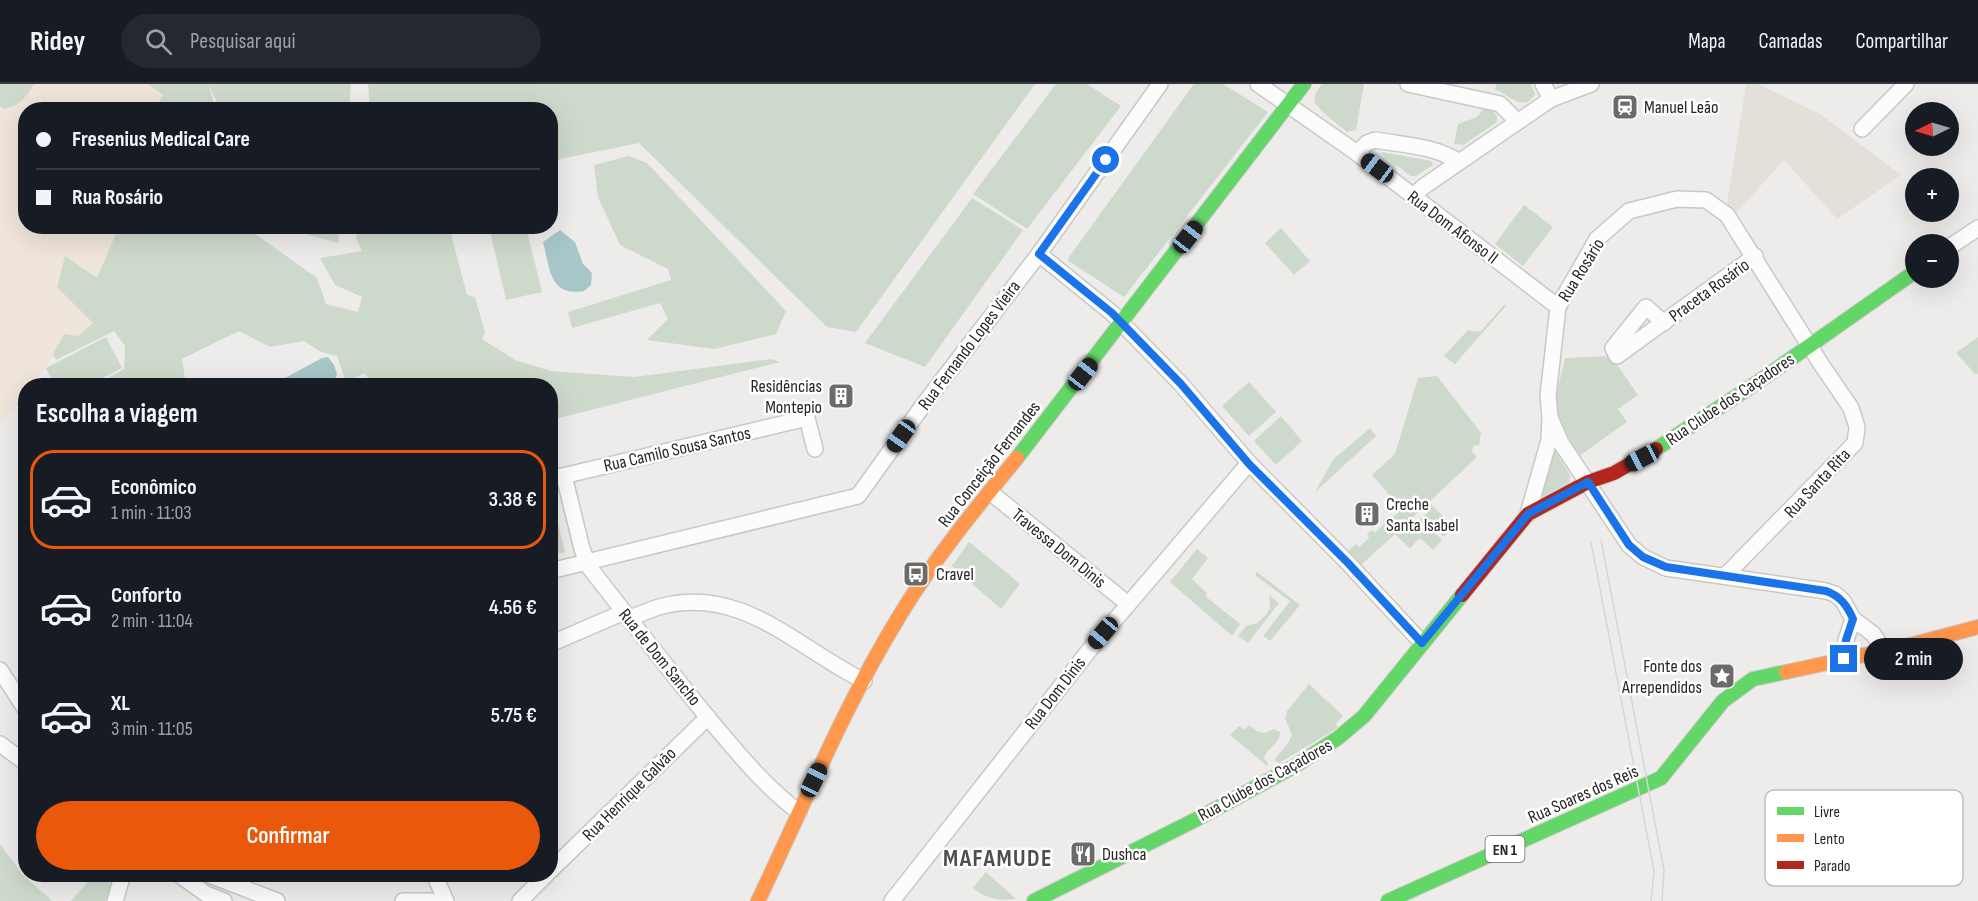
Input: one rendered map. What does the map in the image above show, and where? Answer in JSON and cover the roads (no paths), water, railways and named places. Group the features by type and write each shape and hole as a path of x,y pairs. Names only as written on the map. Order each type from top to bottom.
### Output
{"main road":[{"name":"Rua Conceição Fernandes","path":"758,901 864,681 899,617 926,575 1304,84"},
{"name":"Rua Clube dos Caçadores","path":"1034,901 1223,805 1321,750 1348,732 1364,716 1528,514 1588,482 1614,473 1642,458 1755,384 1905,279"},
{"name":"EN 1","path":"1844,659 1951,636 1978,627"},
{"name":"Rua Soares dos Reis","path":"1388,901 1661,778 1675,765 1720,702 1753,679 1844,659"}],"street":[{"name":"Rua Fernando Lopes Vieira","path":"558,569 858,496 924,404 1039,254 1160,84"},
{"path":"1258,84 1289,104"},
{"path":"1408,84 1500,104 1517,121"},
{"path":"1544,84 1551,99"},
{"path":"1413,196 1551,99 1591,84"},
{"path":"1862,129 1906,84"},
{"name":"Rua Dom Afonso II","path":"1289,104 1357,153 1558,307"},
{"path":"1357,153 1366,143 1375,140 1436,151 1460,162"},
{"name":"Rua Rosário","path":"1528,514 1549,440 1548,396 1558,307 1597,239 1629,211 1677,199 1706,200 1727,215 1755,256 1809,345"},
{"path":"1959,241 1978,228"},
{"path":"1039,254 1112,313 1181,384 1249,464 1348,563 1422,643"},
{"name":"Praceta Rosário","path":"1664,323 1755,256"},
{"name":"Rua Santa Rita","path":"1725,576 1855,443 1856,418 1809,345"},
{"name":"Rua Rosário","path":"1550,417 1561,443 1629,545 1643,557 1666,567 1835,594 1843,601 1853,619 1873,634 1884,651"},
{"name":"Rua Camilo Sousa Santos","path":"558,478 807,418 814,449"},
{"name":"Rua Dom Dinis","path":"892,901 1128,604 1249,464"},
{"name":"Rua de Dom Sancho","path":"558,481 587,562 626,615 746,762 778,796 799,812"},
{"name":"Travessa Dom Dinis","path":"990,492 1128,604"},
{"path":"558,641 626,615 659,607 687,602 730,607 757,616 864,681"},
{"path":"1844,659 1846,640 1853,619"},
{"path":"0,670 18,698"},
{"name":"Rua Henrique Galvão","path":"558,863 708,717"},
{"path":"0,744 18,757"},
{"path":"115,901 121,882"},
{"path":"189,882 206,894 224,901"},
{"path":"237,882 277,901"},
{"path":"437,882 446,901"},
{"path":"520,901 539,882"},
{"path":"403,901 431,901"}],"water":[{"path":"560,230 575,242 583,264 592,273 591,285 584,291 564,290 553,278 543,242 558,234"},
{"path":"328,357 334,365 337,374 335,378 285,378"}],"tram line":[{"path":"1601,540 1664,870 1662,901"},
{"path":"1591,542 1654,871 1651,901"}],"place":[{"name":"Manuel Leão","path":"1625,107"},
{"name":"Residências Montepio","path":"841,396"},
{"name":"Creche Santa Isabel","path":"1367,514"},
{"name":"Cravel","path":"916,574"},
{"name":"Fonte dos Arrependidos","path":"1722,676"},
{"name":"Dushca","path":"1083,854"}],"district":[{"name":"MAFAMUDE","path":"998,858"}]}
